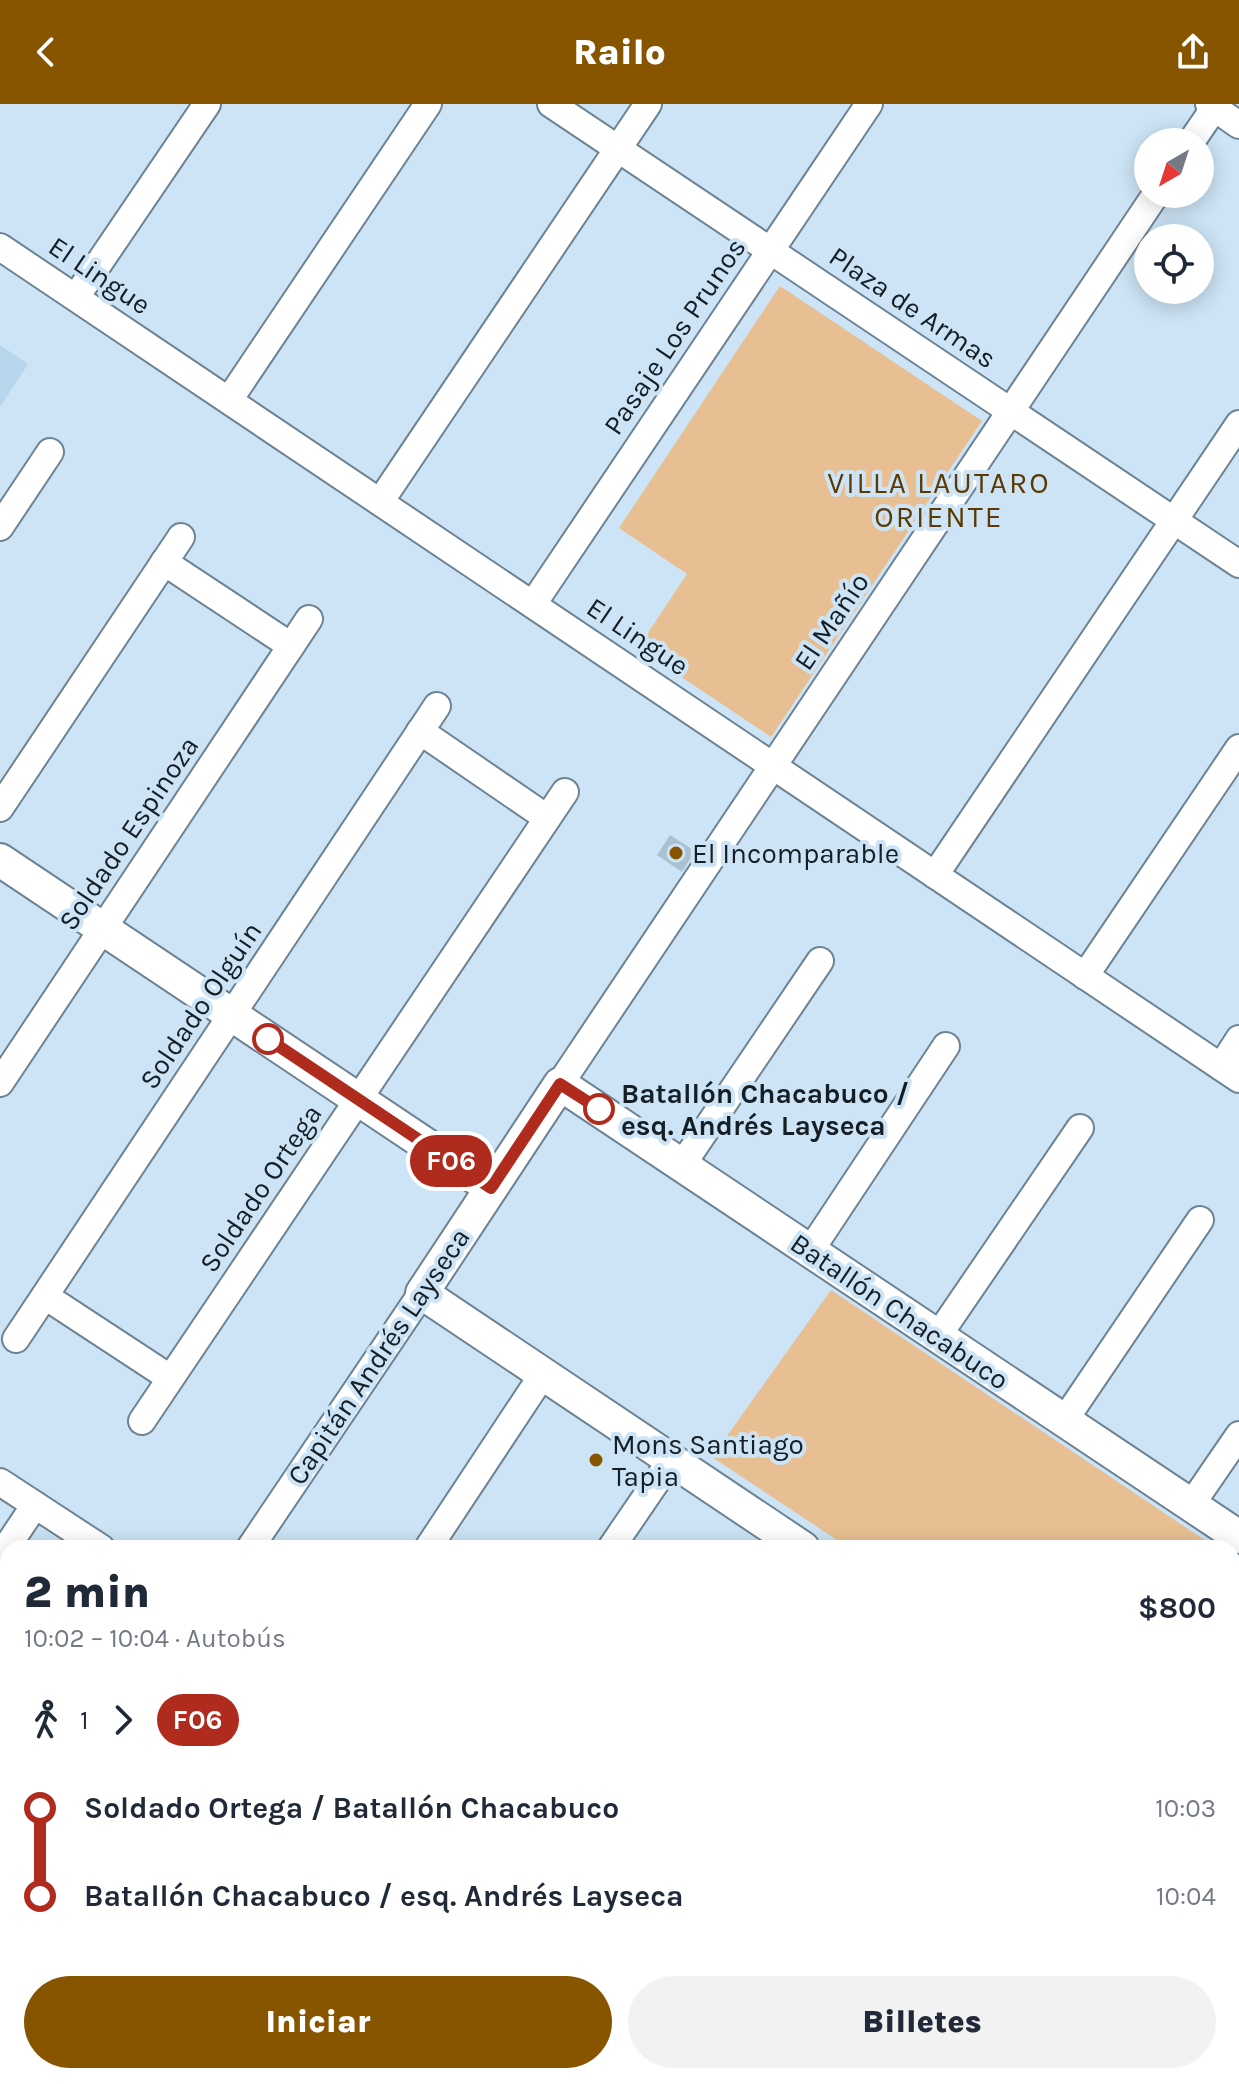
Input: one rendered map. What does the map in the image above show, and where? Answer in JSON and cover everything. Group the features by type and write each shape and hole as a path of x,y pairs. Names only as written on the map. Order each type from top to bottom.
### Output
{"street":[{"path":"76,297 207,104"},
{"path":"229,400 428,104"},
{"name":"Plaza de Armas","path":"551,104 1239,564"},
{"path":"380,502 648,104"},
{"name":"Pasaje Los Prunos","path":"533,604 869,104"},
{"path":"1199,128 1213,105 1239,125"},
{"name":"El Mañío","path":"773,766 1147,208"},
{"name":"El Lingue","path":"0,247 1230,1073"},
{"path":"935,875 1239,424"},
{"path":"0,527 50,452"},
{"path":"0,808 181,537"},
{"path":"164,562 291,646"},
{"name":"Soldado Espinoza","path":"0,1083 309,619"},
{"name":"Soldado Olguín","path":"16,1339 437,706"},
{"path":"420,731 547,818"},
{"path":"1085,976 1239,748"},
{"name":"Capitán Andrés Layseca","path":"255,1540 773,766"},
{"name":"Soldado Ortega","path":"142,1421 565,792"},
{"path":"0,860 491,1188"},
{"path":"682,1165 820,961"},
{"path":"1230,1073 1239,1039"},
{"path":"810,1251 946,1046"},
{"name":"Batallón Chacabuco","path":"560,1084 1239,1537"},
{"path":"938,1336 1080,1128"},
{"path":"1064,1421 1200,1220"},
{"path":"422,1293 788,1540"},
{"path":"45,1296 170,1378"},
{"path":"433,1540 543,1374"},
{"path":"1191,1505 1239,1435"},
{"path":"616,1540 671,1460"},
{"path":"0,1482 89,1540"},
{"path":"11,1540 35,1505"}],"shaded area":[{"name":"VILLA LAUTARO ORIENTE","path":"780,286 982,421 771,737 638,648 687,574 619,528"},
{"path":"0,345 28,364 0,407"},
{"path":"831,1290 1205,1540 837,1540 712,1457"}],"building":[{"name":"El Incomparable","path":"670,835 695,851 682,872 657,855"}],"bus line":[{"name":"F06","path":"268,1039 491,1188 560,1084 599,1109"}],"place":[{"name":"El Incomparable","path":"676,853"},
{"name":"Batallón Chacabuco / esq. Andrés Layseca","path":"599,1109"},
{"name":"Mons Santiago Tapia","path":"596,1460"}],"district":[{"name":"VILLA LAUTARO ORIENTE","path":"939,500"}]}
